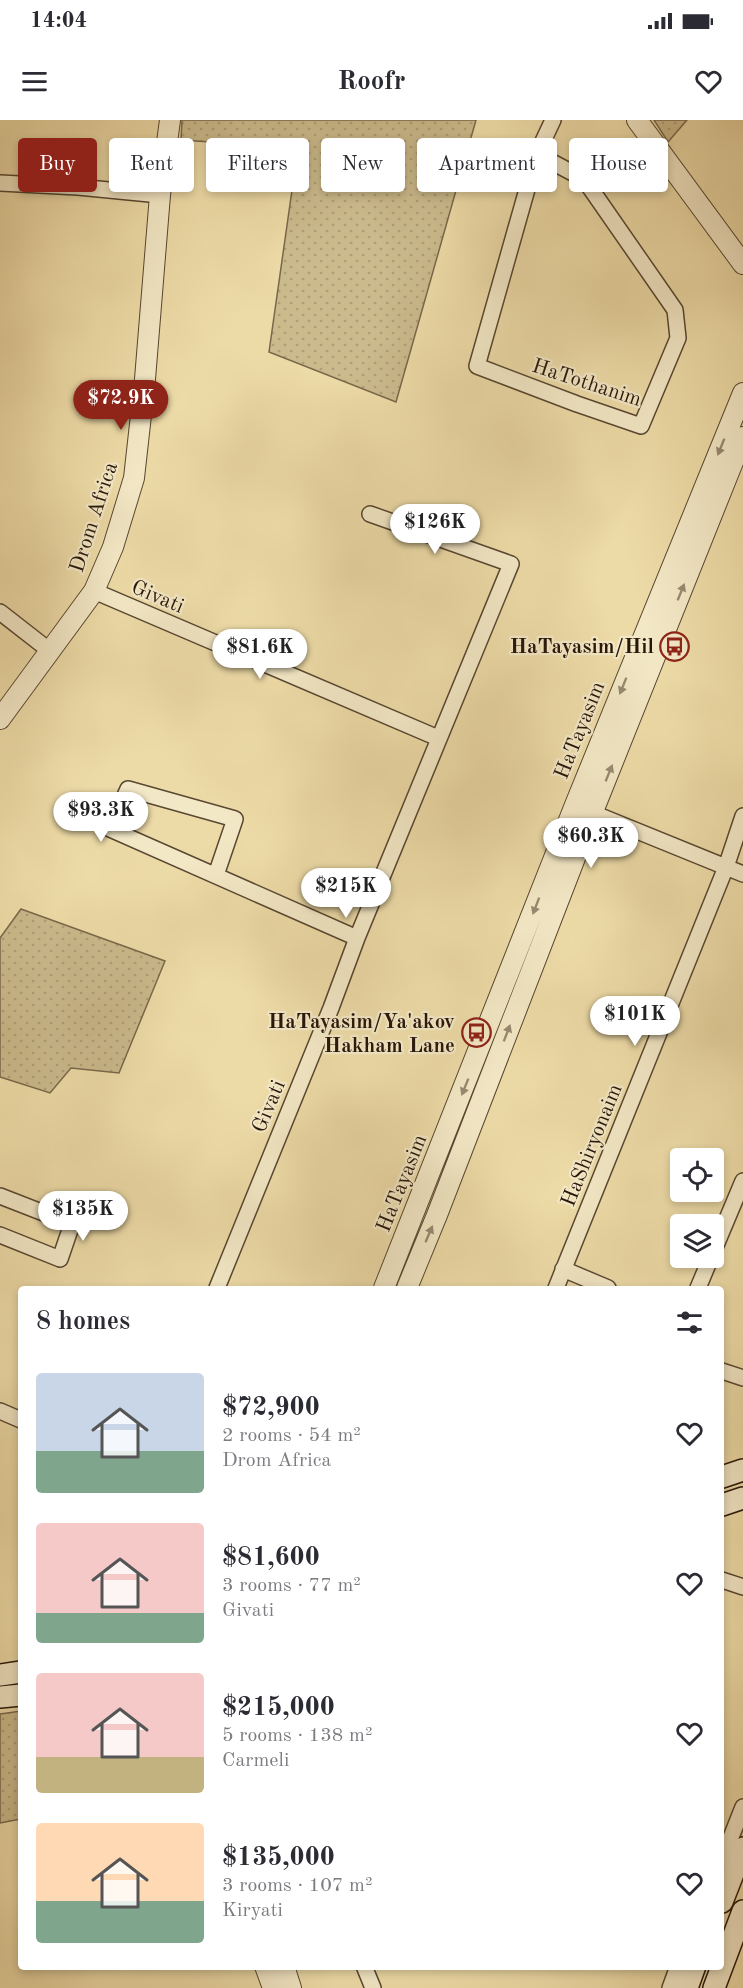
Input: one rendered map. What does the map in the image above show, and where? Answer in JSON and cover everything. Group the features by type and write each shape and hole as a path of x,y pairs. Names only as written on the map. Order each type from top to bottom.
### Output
{"main road":[{"path":"724,1476 743,1470"},
{"path":"724,1504 743,1498"},
{"path":"0,1675 18,1672"},
{"path":"0,1697 18,1695"},
{"path":"724,1897 743,1848"},
{"path":"724,1961 743,1911"},
{"path":"687,1988 694,1970"},
{"path":"714,1988 721,1970"}],"street":[{"name":"Drom Africa","path":"0,719 94,591 113,547 134,478 144,389 160,195 170,120"},
{"path":"545,138 553,120"},
{"path":"637,120 743,264"},
{"name":"HaTothanim","path":"537,154 584,179 675,310 678,338 641,426 608,416 477,366 537,154"},
{"path":"0,183 78,187 160,195"},
{"path":"725,241 743,255"},
{"name":"HaTayasim","path":"408,1286 441,1204 584,810 743,393"},
{"name":"HaTayasim","path":"385,1286 743,437"},
{"name":"Givati","path":"218,1286 332,1008 357,938 438,738 511,564 370,514"},
{"name":"Givati","path":"94,591 438,738"},
{"path":"0,612 50,651"},
{"path":"216,875 235,819 128,789 110,829 357,938"},
{"path":"584,810 743,874"},
{"name":"HaShiryonaim","path":"557,1286 726,867 743,816"},
{"path":"724,1226 743,1181"},
{"path":"0,1196 72,1224 60,1259 0,1235"},
{"path":"699,1286 706,1268"},
{"path":"563,1269 603,1286"},
{"path":"724,1372 743,1378"},
{"path":"0,1411 18,1419"},
{"path":"724,1581 743,1587"},
{"path":"724,1855 743,1807"},
{"path":"266,1970 273,1988"},
{"path":"285,1970 291,1988"},
{"path":"366,1970 373,1988"},
{"path":"670,1988 677,1970"}],"shaded area":[{"path":"182,120 476,120 471,138 417,138 417,192 456,192 396,402 269,352 292,192 309,192 309,138 206,138 206,142 194,141 194,138 181,138"},
{"path":"654,120 687,120 668,142 668,138 665,138"},
{"path":"21,909 165,961 119,1073 71,1068 50,1093 0,1077 0,938"},
{"path":"18,1711 18,1820 0,1823 0,1714"}],"place":[{"name":"HaTayasim/Hil","path":"675,646"},
{"name":"HaTayasim/Ya'akov Hakham Lane","path":"476,1033"}]}
